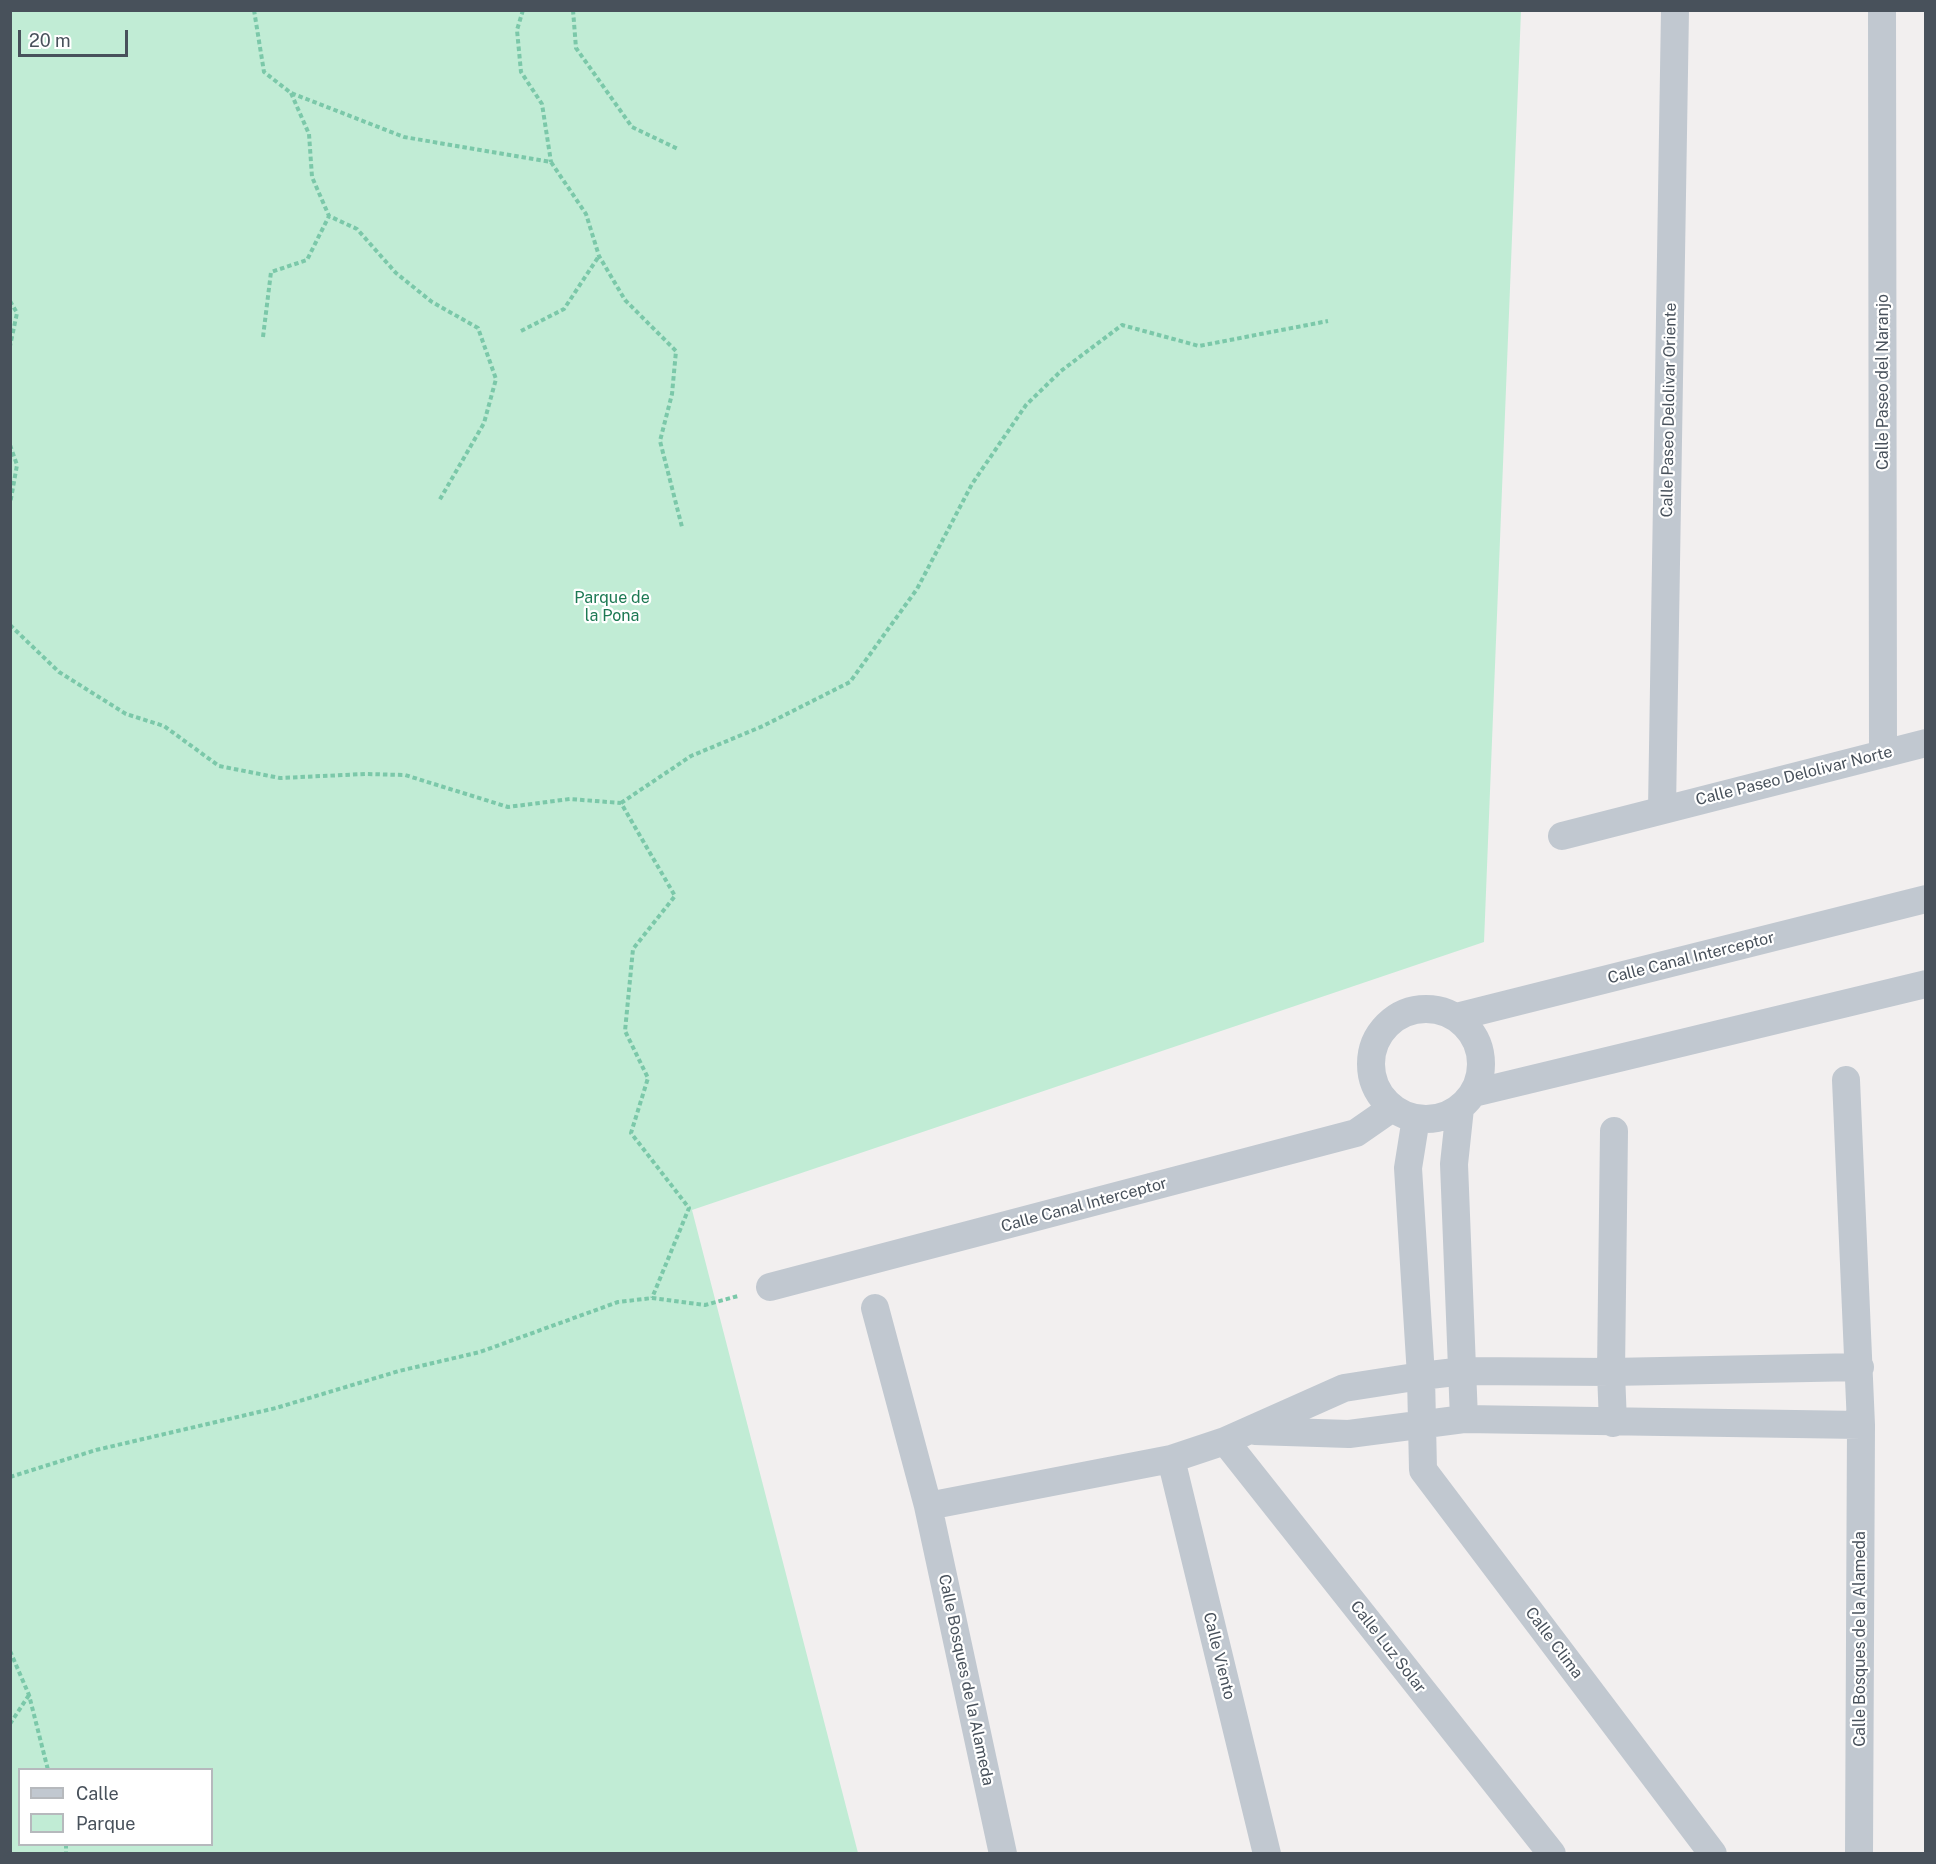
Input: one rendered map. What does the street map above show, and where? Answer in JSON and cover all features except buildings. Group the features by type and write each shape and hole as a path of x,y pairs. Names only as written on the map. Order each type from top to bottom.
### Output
{"street":[{"name":"Calle Paseo Delolivar Oriente","path":"1662,809 1675,10"},
{"name":"Calle Paseo del Naranjo","path":"1882,10 1883,754"},
{"name":"Calle Paseo Delolivar Norte","path":"1562,836 1926,743"},
{"name":"Calle Canal Interceptor","path":"1456,1017 1926,899"},
{"path":"1464,1419 1464,1371 1454,1164 1467,1100 1481,1077 1482,1060 1478,1043 1469,1028 1456,1017 1439,1010 1420,1008 1402,1014 1387,1025 1376,1040 1371,1058 1372,1077 1379,1094 1404,1113 1443,1117 1467,1100 1926,984"},
{"name":"Calle Bosques de la Alameda","path":"1846,1080 1861,1425 1859,1854"},
{"name":"Calle Canal Interceptor","path":"770,1287 1356,1133 1404,1113"},
{"path":"1404,1113 1423,1424"},
{"path":"1613,1423 1611,1372 1614,1131"},
{"name":"Calle Bosques de la Alameda","path":"875,1308 928,1506 1003,1854"},
{"path":"928,1506 1171,1459 1236,1436 1344,1388 1421,1376 1464,1371 1611,1372 1860,1368"},
{"path":"1236,1436 1349,1434 1464,1419 1861,1425"},
{"name":"Calle Clima","path":"1423,1424 1423,1470 1713,1854"},
{"name":"Calle Luz Solar","path":"1236,1436 1552,1854"},
{"name":"Calle Viento","path":"1171,1459 1267,1854"}],"path":[{"path":"254,10 264,72 291,93 404,137 551,162"},
{"path":"523,10 517,30 521,72 542,104 551,162 586,214 599,256 624,300 675,351 672,394 660,441 682,527"},
{"path":"573,10 576,48 632,128 678,149"},
{"path":"291,93 309,134 312,177 329,216 357,229 396,273 432,302 478,328 496,379 484,423 438,501"},
{"path":"263,337 271,272 307,260 329,216"},
{"path":"521,331 564,309 599,256"},
{"path":"10,301 17,313 10,346"},
{"path":"10,625 59,672 126,714 164,726 219,766 280,778 365,774 405,775 508,807 570,799 621,803 691,756 763,726 850,682 917,589 972,484 1026,405 1061,371 1122,325 1199,346 1328,321"},
{"path":"10,445 17,465 10,504"},
{"path":"621,803 675,896 633,949 626,1031 648,1078 632,1133 689,1208 652,1298"},
{"path":"10,1477 96,1450 276,1408 399,1371 480,1352 618,1302 652,1298 705,1305 770,1287"},
{"path":"10,1650 29,1695 47,1768"},
{"path":"10,1724 29,1695"}],"green space":[{"name":"Parque de la Pona","path":"11,10 1521,11 1484,942 692,1210 858,1853 11,1853"}]}
